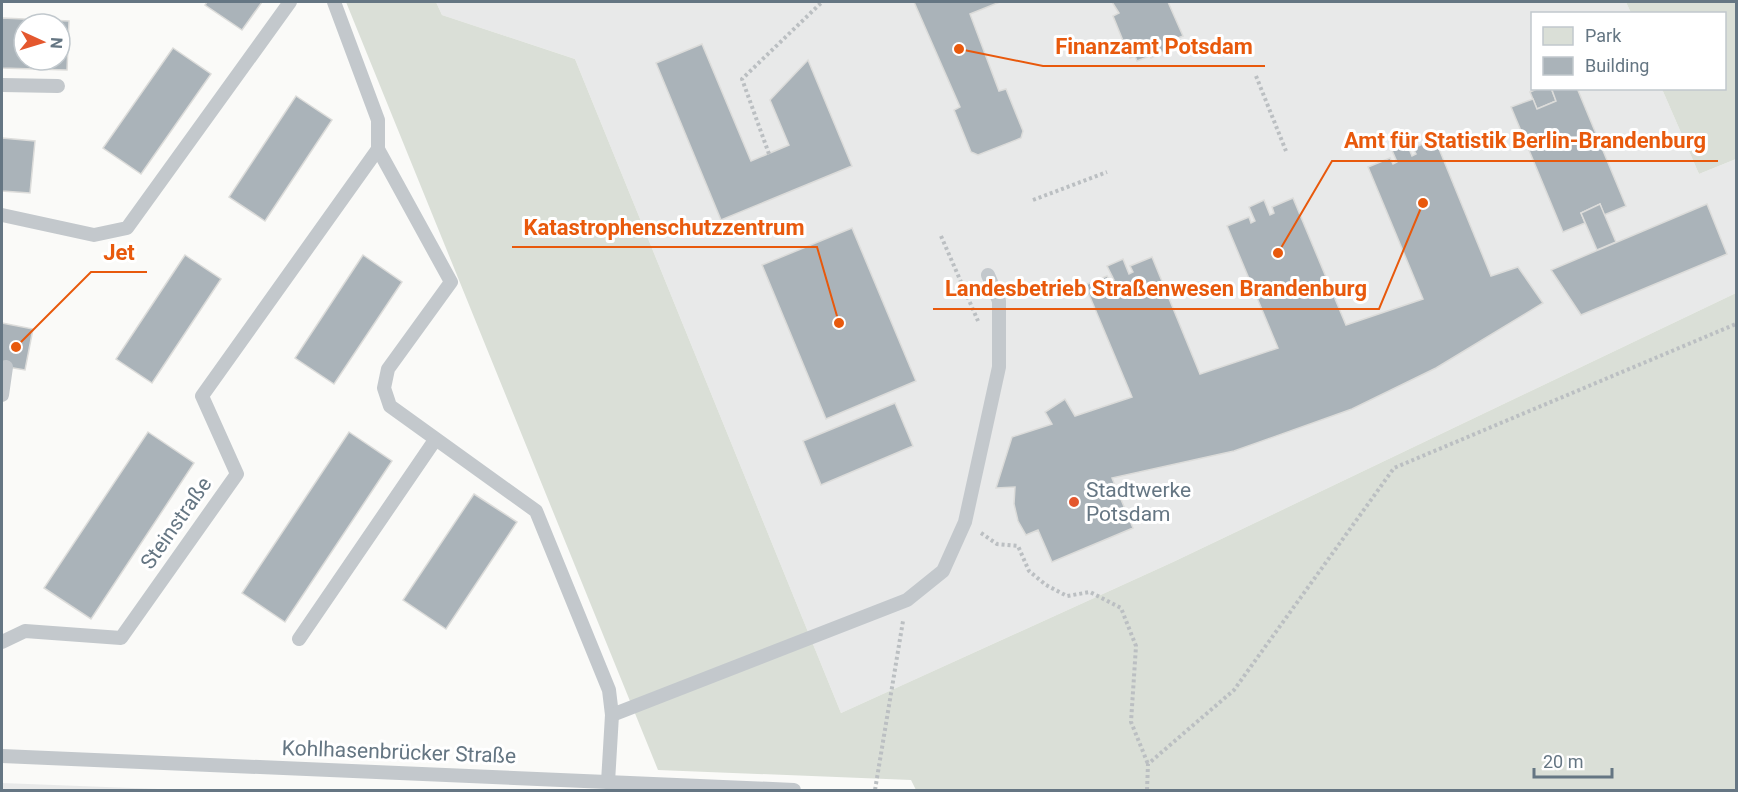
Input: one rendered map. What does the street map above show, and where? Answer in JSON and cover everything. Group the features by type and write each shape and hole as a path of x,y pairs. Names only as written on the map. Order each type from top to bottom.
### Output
{"lane":[{"path":"2,215 94,235 127,228 290,2"},
{"path":"334,2 378,120 378,149 451,282 388,369 384,388 390,406 536,511 609,690 612,715 608,782"},
{"path":"2,85 58,86"},
{"name":"Steinstraße","path":"2,642 25,631 121,638 237,474 202,396 378,149"},
{"path":"612,715 907,600 943,571 965,522 999,367 999,301 988,275"},
{"path":"2,395 6,367"},
{"path":"299,639 435,440"},
{"name":"Kohlhasenbrücker Straße","path":"2,756 608,782 649,787 795,790"}],"path":[{"path":"769,154 742,79 822,2"},
{"path":"1256,76 1286,151"},
{"path":"1033,200 1107,172"},
{"path":"941,236 981,326"},
{"path":"1148,764 1234,690 1394,468 1737,324"},
{"path":"965,522 997,544 1018,546 1029,572 1046,585 1067,596 1090,592 1121,608 1136,646 1131,722 1148,764 1147,790"},
{"path":"875,790 907,600"}],"shaded area":[{"path":"436,2 1626,2 1631,12 1531,12 1531,90 1662,90 1699,174 1736,159 1736,293 1173,562 841,713 575,59 442,15"},
{"path":"2,783 184,790 2,790"}],"green space":[{"path":"346,2 436,2 442,15 575,59 841,713 1173,562 1736,293 1736,790 916,790 911,780 658,770"},
{"path":"1626,2 1736,2 1736,159 1699,174 1662,90 1726,90 1726,12 1631,12"}],"building":[{"path":"207,2 262,2 242,30 205,5"},
{"path":"914,2 1000,2 970,14 999,91 1006,89 1023,131 1021,138 978,155 971,152 954,110 960,107"},
{"path":"1112,2 1168,2 1183,36 1178,38 1180,44 1151,58 1150,56 1137,61 1135,56 1130,58 1113,16 1119,13"},
{"path":"2,18 12,18 12,68 2,68"},
{"path":"702,44 751,161 789,145 770,100 808,60 852,166 721,220 656,63"},
{"path":"173,48 211,74 141,174 103,148"},
{"path":"1552,90 1556,101 1537,109 1530,92"},
{"path":"1552,90 1578,90 1626,206 1604,215 1600,204 1581,213 1585,223 1563,232 1511,107 1533,99 1537,109 1556,101"},
{"path":"296,96 332,120 265,221 229,197"},
{"path":"2,138 35,141 30,193 2,191"},
{"path":"1435,139 1491,276 1518,267 1543,303 1436,368 1352,409 1234,451 1112,478 1133,528 1052,562 1038,530 1026,535 1018,521 1014,504 1015,487 996,488 1012,437 1052,424 1045,412 1065,399 1075,416 1132,397 1085,285 1107,276 1110,282 1114,280 1107,266 1123,259 1129,274 1133,272 1130,266 1152,257 1200,374 1278,348 1227,226 1249,217 1251,223 1255,221 1249,207 1264,200 1270,215 1274,213 1272,207 1293,198 1346,325 1423,299 1368,167 1390,158 1393,164 1397,162 1391,148 1406,141 1412,156 1416,154 1413,148"},
{"path":"1600,204 1616,242 1597,250 1581,213"},
{"path":"1707,204 1727,254 1581,315 1551,270"},
{"path":"852,228 916,381 826,419 762,265"},
{"path":"185,255 221,279 152,383 116,359"},
{"path":"363,255 402,282 334,384 295,358"},
{"path":"2,323 33,329 25,370 2,366"},
{"path":"895,403 913,446 821,485 803,441"},
{"path":"148,432 194,463 91,619 44,588"},
{"path":"349,432 392,461 285,622 242,593"},
{"path":"474,494 517,522 446,629 403,600"}],"place":[{"name":"Finanzamt Potsdam","path":"959,49"},
{"name":"Landesbetrieb Straßenwesen Brandenburg","path":"1423,203"},
{"name":"Amt für Statistik Berlin-Brandenburg","path":"1278,253"},
{"name":"Katastrophenschutzzentrum","path":"839,323"},
{"name":"Jet","path":"16,347"},
{"name":"Stadtwerke Potsdam","path":"1074,502"}]}
